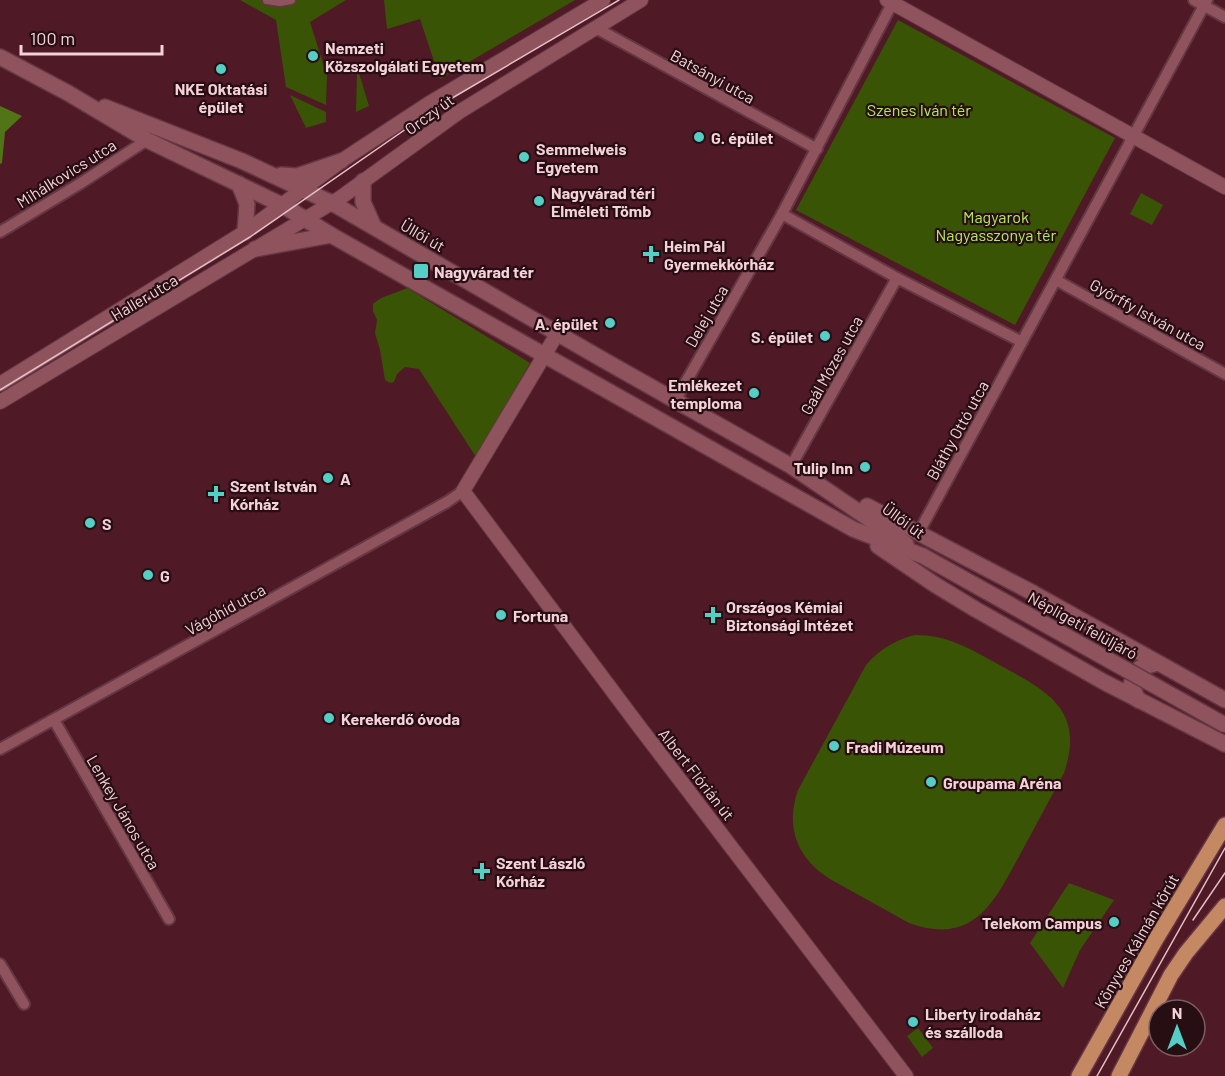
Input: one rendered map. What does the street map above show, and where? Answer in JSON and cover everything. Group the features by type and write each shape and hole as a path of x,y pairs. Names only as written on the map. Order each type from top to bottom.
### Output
{"main road":[{"name":"Üllői út","path":"0,57 68,93 147,140 282,205 331,235 853,529 923,556"},
{"name":"Üllői út","path":"68,93 149,123 332,203 557,334 791,466 923,556"},
{"path":"272,175 297,176 341,161"},
{"path":"363,181 362,198 374,227"},
{"path":"239,184 247,204 245,232"},
{"path":"255,249 331,235"},
{"path":"809,477 1033,593 1225,700"},
{"path":"853,529 975,609 1138,700 1225,744"},
{"name":"Népligeti felüljáró","path":"923,556 1225,725"},
{"path":"1138,700 1131,684 1140,668 1157,663"},
{"name":"Könyves Kálmán körút","path":"1079,1076 1156,939 1225,825"},
{"path":"1119,1076 1171,975 1225,906"}],"street":[{"path":"267,0 280,2 291,0"},
{"name":"Orczy út","path":"282,205 341,161 428,104 603,0"},
{"name":"Orczy út","path":"304,219 332,203 459,112 641,0"},
{"path":"1225,17 1202,2 1134,136 1022,342 897,278 782,214 892,1 1009,69 1134,136 1225,187"},
{"name":"Batsányi utca","path":"596,28 816,149"},
{"name":"Mihálkovics utca","path":"0,232 147,140"},
{"name":"Haller utca","path":"0,384 245,232 282,205"},
{"name":"Delej utca","path":"675,401 782,214"},
{"name":"Haller utca","path":"0,402 304,219"},
{"name":"Gaál Mózes utca","path":"791,466 897,278"},
{"name":"Győrffy István utca","path":"1056,280 1225,374"},
{"path":"463,491 557,334"},
{"name":"Bláthy Ottó utca","path":"919,532 1022,342"},
{"name":"Vágóhíd utca","path":"0,749 463,491"},
{"name":"Albert Flórián út","path":"463,491 906,1076"},
{"name":"Lenkey János utca","path":"54,720 169,919"},
{"path":"0,964 24,1004"}],"green space":[{"path":"240,0 346,0 310,22 327,76 326,105 286,87 276,20"},
{"path":"384,0 575,0 440,79 420,19 387,29"},
{"path":"898,20 1115,138 1015,325 796,210"},
{"path":"357,73 359,73 369,106 356,112"},
{"path":"290,95 326,112 326,122 306,128"},
{"path":"0,106 22,116 5,132 2,163 0,164"},
{"path":"1141,193 1163,205 1152,225 1130,214"},
{"path":"407,288 530,363 476,457 419,369 405,367 397,374 394,382 390,383 385,380 375,333 377,320 373,304"},
{"name":"Groupama Aréna","path":"915,635 938,637 957,643 1030,682 1057,704 1070,732 1064,773 1002,886 981,914 967,924 951,929 932,929 909,923 830,879 809,862 802,852 794,829 794,803 798,790 866,665 888,646"},
{"path":"1069,883 1114,900 1080,950 1063,988 1030,943"},
{"path":"918,1028 933,1048 922,1057 907,1036"}],"tram line":[{"path":"0,390 250,237 442,104 619,0"},
{"path":"1097,1076 1225,848"},
{"path":"1193,920 1225,873"}],"place":[{"name":"Nemzeti Közszolgálati Egyetem","path":"313,56"},
{"name":"NKE Oktatási épület","path":"221,69"},
{"name":"G. épület","path":"699,137"},
{"name":"Semmelweis Egyetem","path":"524,157"},
{"name":"Nagyvárad téri Elméleti Tömb","path":"539,201"},
{"name":"Heim Pál Gyermekkórház","path":"651,254"},
{"name":"Nagyvárad tér","path":"421,271"},
{"name":"A. épület","path":"610,323"},
{"name":"S. épület","path":"825,336"},
{"name":"Emlékezet temploma","path":"754,393"},
{"name":"Tulip Inn","path":"865,467"},
{"name":"A","path":"328,478"},
{"name":"Szent István Kórház","path":"216,494"},
{"name":"S","path":"90,523"},
{"name":"G","path":"148,575"},
{"name":"Fortuna","path":"501,615"},
{"name":"Országos Kémiai Biztonsági Intézet","path":"713,615"},
{"name":"Kerekerdő óvoda","path":"329,718"},
{"name":"Fradi Múzeum","path":"834,746"},
{"name":"Groupama Aréna","path":"931,782"},
{"name":"Szent László Kórház","path":"482,871"},
{"name":"Telekom Campus","path":"1114,922"},
{"name":"Liberty irodaház és szálloda","path":"913,1022"}],"park label":[{"name":"Szenes Iván tér","path":"919,109"},
{"name":"Magyarok Nagyasszonya tér","path":"996,225"}]}
